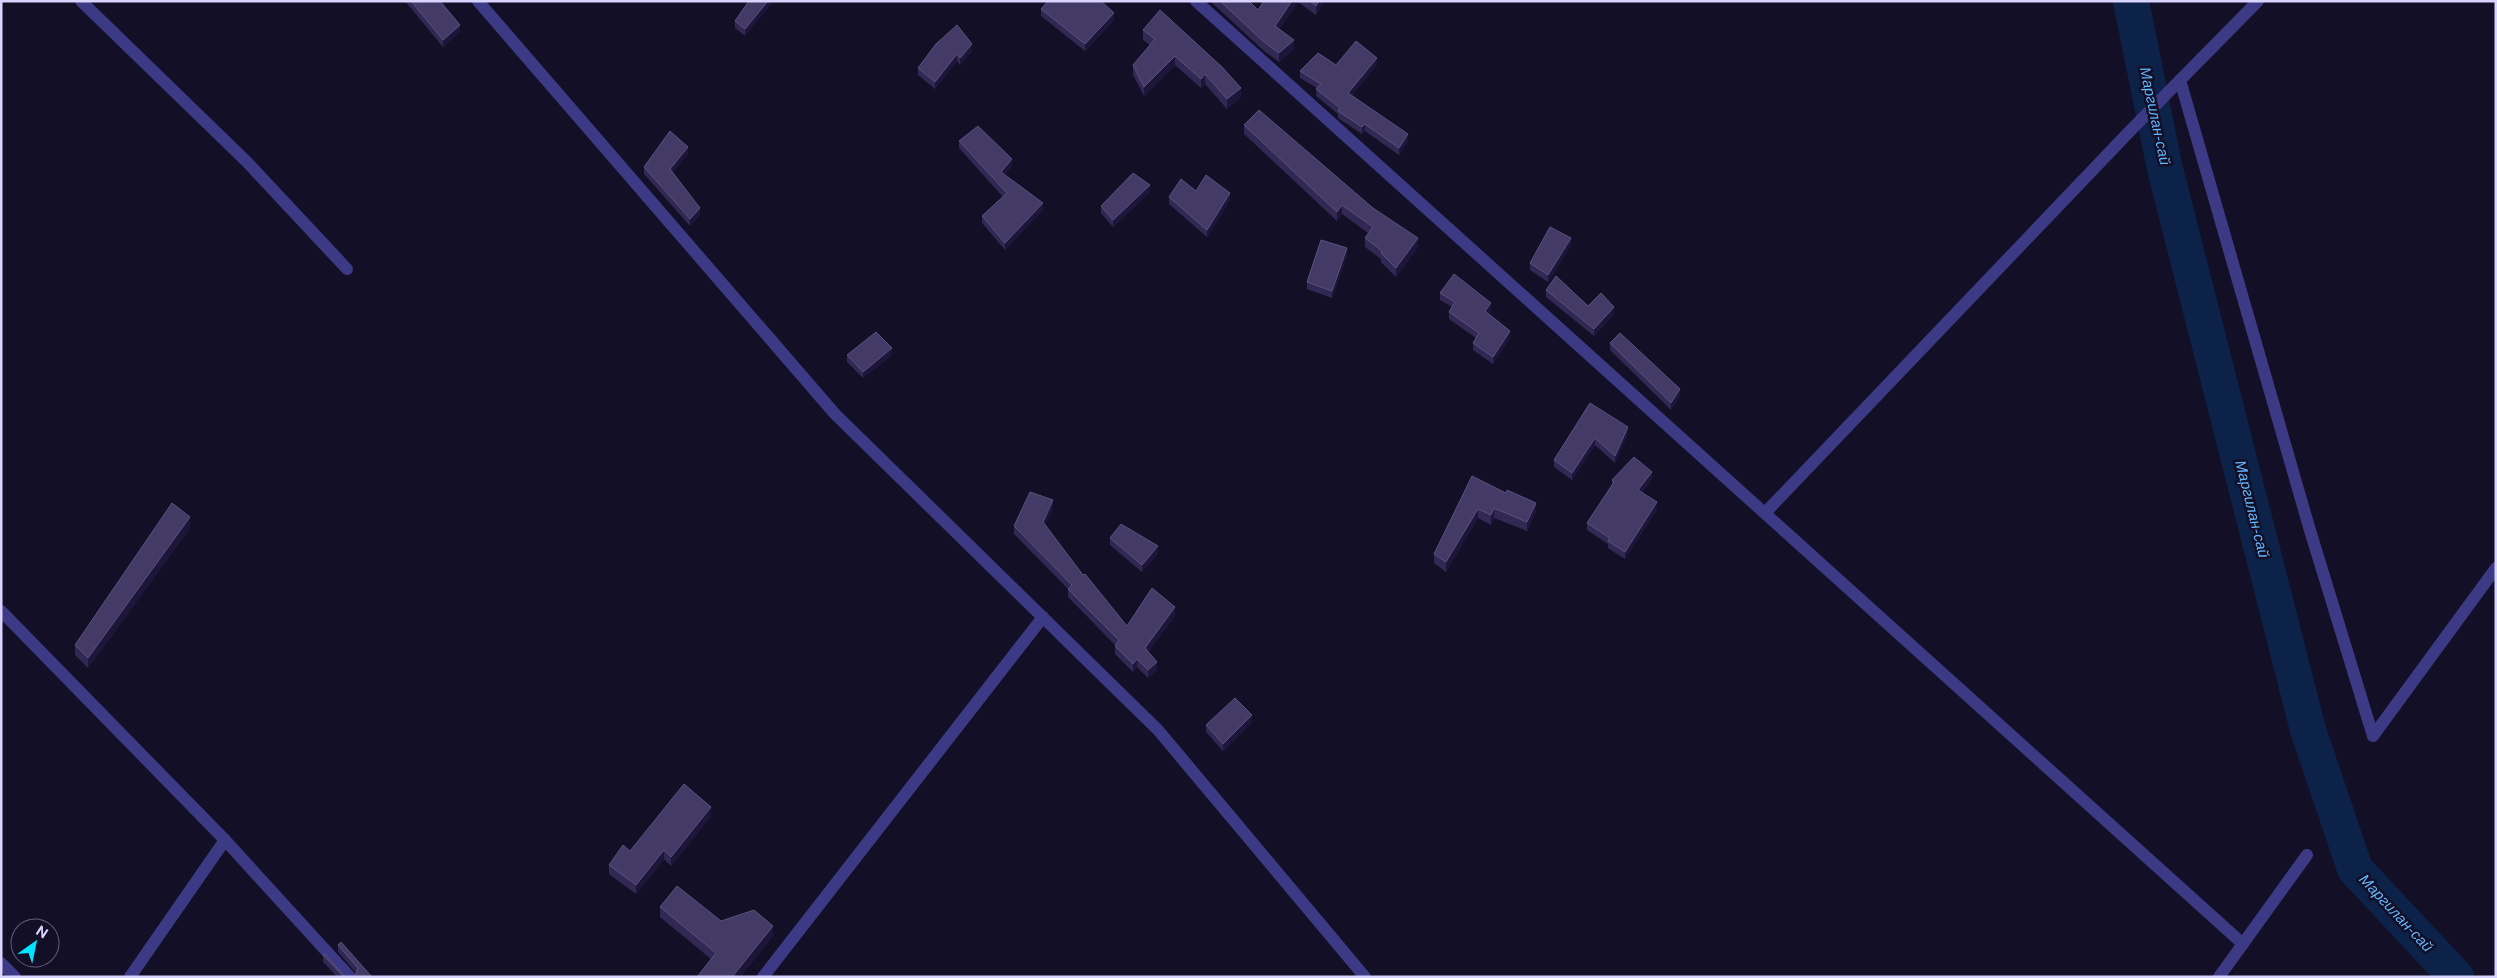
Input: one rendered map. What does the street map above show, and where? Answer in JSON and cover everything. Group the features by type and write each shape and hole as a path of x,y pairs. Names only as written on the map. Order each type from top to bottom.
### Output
{"street":[{"path":"81,1 247,162 347,269"},
{"path":"478,1 836,414 1158,730 1364,977"},
{"path":"1196,1 2243,944"},
{"path":"1765,513 2258,1"},
{"path":"2180,80 2373,736 2496,568"},
{"path":"1,612 225,840 350,977"},
{"path":"763,977 1043,617"},
{"path":"130,977 225,840"},
{"path":"2219,977 2307,855"},
{"path":"1,963 14,977"}],"building":[{"path":"411,1 440,1 460,25 443,40"},
{"path":"749,1 768,1 745,29 735,21"},
{"path":"1048,1 1101,1 1114,13 1085,44 1041,9"},
{"path":"1220,1 1249,1 1258,10 1264,1 1292,1 1275,26 1294,40 1279,53 1264,42"},
{"path":"1310,1 1319,1 1316,6"},
{"path":"1160,10 1222,67 1241,88 1227,99 1205,74 1201,79 1175,56 1144,87 1133,65 1155,39 1143,30"},
{"path":"957,25 972,44 960,58 957,54 935,82 918,68 936,44"},
{"path":"1356,41 1377,58 1348,93 1408,134 1399,148 1365,124 1362,127 1338,111 1340,108 1316,89 1321,84 1300,71 1318,53 1336,65"},
{"path":"1259,110 1373,208 1418,238 1396,268 1381,253 1382,251 1365,238 1373,227 1342,205 1337,212 1244,125"},
{"path":"978,126 1012,159 1001,172 1043,203 1005,243 982,216 1007,193 959,141"},
{"path":"670,131 688,147 670,169 700,208 690,219 644,167"},
{"path":"1133,173 1150,185 1113,220 1101,206"},
{"path":"1206,175 1230,193 1207,230 1169,197 1181,179 1196,191"},
{"path":"1550,227 1571,238 1548,275 1530,263"},
{"path":"1321,240 1347,248 1332,291 1307,282"},
{"path":"1454,274 1491,303 1485,311 1510,331 1493,357 1473,343 1479,333 1449,312 1455,302 1440,293"},
{"path":"1556,276 1588,306 1601,293 1614,307 1594,329 1546,290"},
{"path":"876,332 892,348 863,372 847,355"},
{"path":"1620,333 1680,389 1671,403 1610,343"},
{"path":"1590,403 1628,427 1615,456 1595,438 1572,473 1554,460"},
{"path":"1634,457 1652,472 1638,490 1657,502 1625,552 1608,541 1610,538 1587,523 1614,482 1612,480"},
{"path":"1472,476 1506,493 1507,490 1536,503 1527,522 1494,508 1491,515 1478,509 1446,562 1434,554"},
{"path":"1030,492 1053,500 1043,522 1083,575 1085,574 1127,626 1152,588 1175,607 1145,648 1157,662 1148,670 1137,659 1133,664 1115,646 1119,640 1068,589 1072,585 1014,526"},
{"path":"172,503 190,517 88,658 75,645"},
{"path":"1121,524 1158,546 1142,565 1110,538"},
{"path":"1235,698 1252,715 1223,744 1206,725"},
{"path":"684,784 711,807 671,857 664,850 636,885 609,865 623,845 630,851"},
{"path":"677,886 721,921 754,910 773,926 732,977 697,977 716,953 660,907"},
{"path":"341,942 372,977 353,977 358,968 338,945"},
{"path":"325,954 346,977 344,977 323,955"}],"waterway":[{"name":"Маргилан-сай","path":"2131,1 2165,169 2308,730 2355,869 2456,977"}]}
